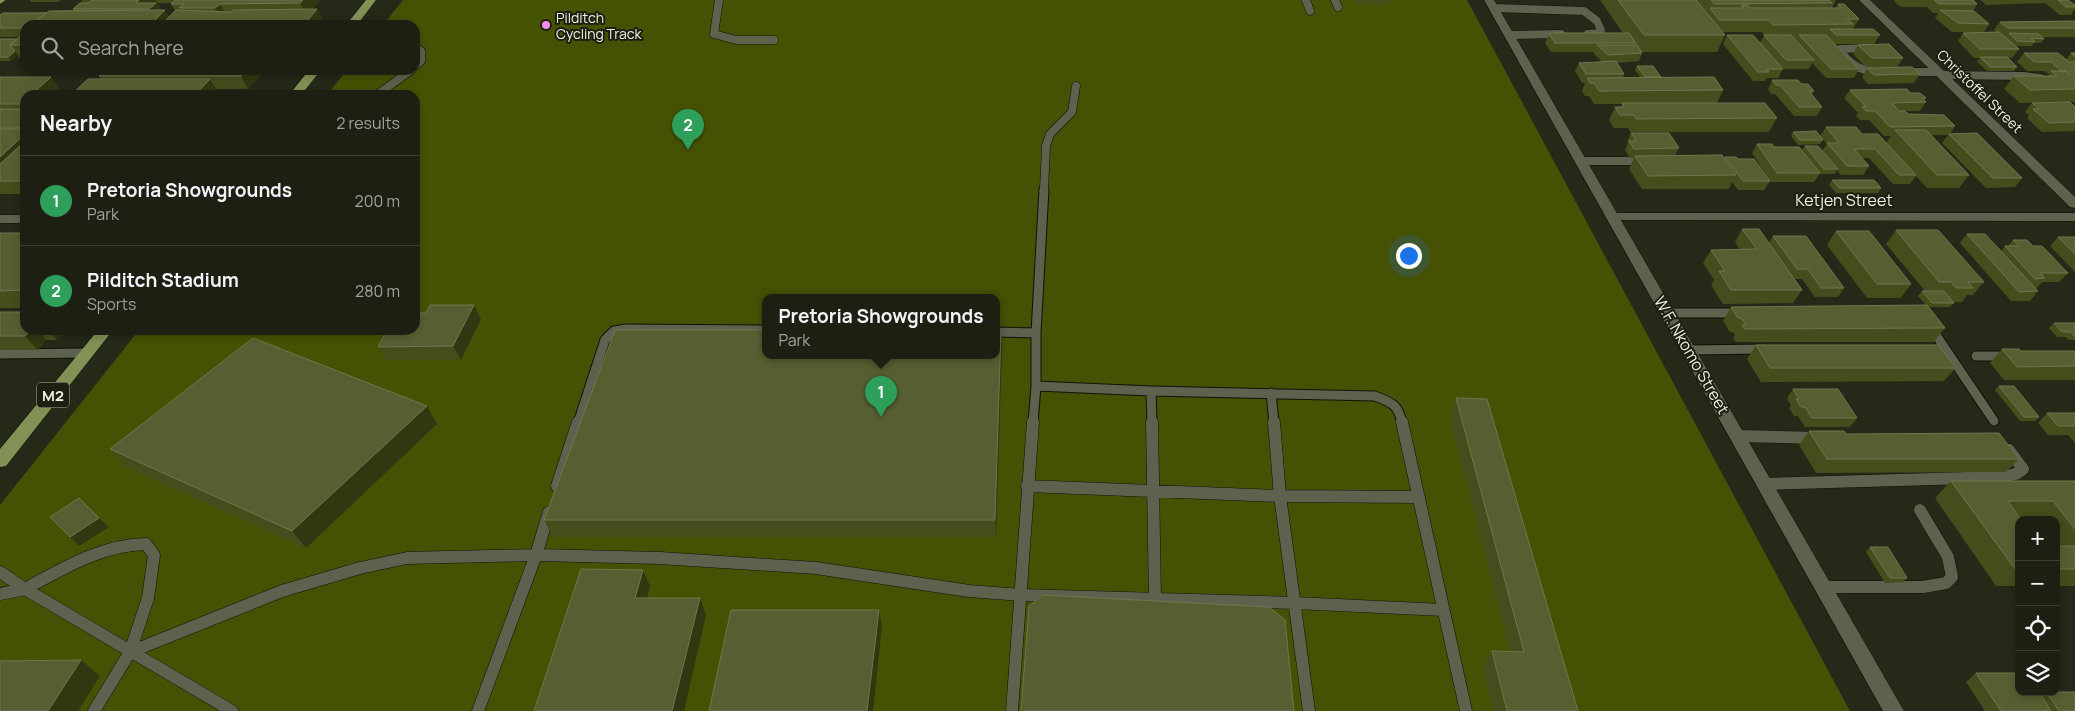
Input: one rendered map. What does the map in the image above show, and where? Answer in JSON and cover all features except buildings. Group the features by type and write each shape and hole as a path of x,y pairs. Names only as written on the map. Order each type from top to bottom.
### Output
{"main road":[{"path":"356,20 371,0"},
{"name":"Christoffel Street","path":"1864,0 2075,204"},
{"name":"W.F. Nkomo Street","path":"1492,4 1894,711"},
{"path":"299,90 311,75"},
{"name":"Ketjen Street","path":"1613,217 2075,217"},
{"path":"0,219 20,219"},
{"name":"M2","path":"0,461 102,335"}],"lane":[{"path":"719,0 714,34 721,38 734,40 774,40"},
{"path":"1306,0 1310,11"},
{"path":"1492,4 1584,12 1597,21 1601,30 1600,33 1576,34"},
{"path":"1509,35 1566,34"},
{"path":"1879,48 1840,49 1853,66 1865,71 1882,72"},
{"path":"420,50 420,62"},
{"path":"1891,72 2040,78"},
{"path":"384,90 404,75"},
{"path":"1012,711 1027,486 1036,386 1036,333 1046,146 1050,134 1072,112 1076,86"},
{"path":"1581,161 1656,161"},
{"path":"1668,313 1754,313"},
{"path":"1922,319 1928,324 1994,421"},
{"path":"478,711 536,555 598,358 608,335 614,331 626,329 762,330"},
{"path":"1000,332 1036,333"},
{"path":"1689,350 1778,349"},
{"path":"0,354 87,353"},
{"path":"1976,356 2016,356"},
{"path":"1036,386 1151,391 1375,396 1391,402 1399,411 1466,711"},
{"path":"1151,391 1155,600"},
{"path":"1271,393 1280,496 1310,711"},
{"path":"1738,436 1825,438"},
{"path":"1765,484 2002,477 2016,474 2023,469 2008,449 1999,443"},
{"path":"1027,486 1280,496 1419,497"},
{"path":"1824,587 1923,588 1946,583 1952,577 1948,557 1920,510"},
{"path":"0,594 25,589 74,562 111,548 131,543 146,544 154,555 148,598 130,652 94,711"},
{"path":"130,652 282,591 360,568 407,558 536,555 660,558 816,568 970,590 1020,595 1155,600 1295,602 1443,610"},
{"path":"0,572 130,652 232,711"}],"green space":[{"path":"403,0 1467,0 1850,711 0,711 0,505 135,335 420,335 420,90 331,90 343,75 420,75 420,20 387,20"}],"place":[{"name":"Pilditch Cycling Track","path":"546,25"},
{"name":"Pilditch Stadium","path":"688,150"},
{"name":"Pretoria Showgrounds","path":"881,417"}]}
